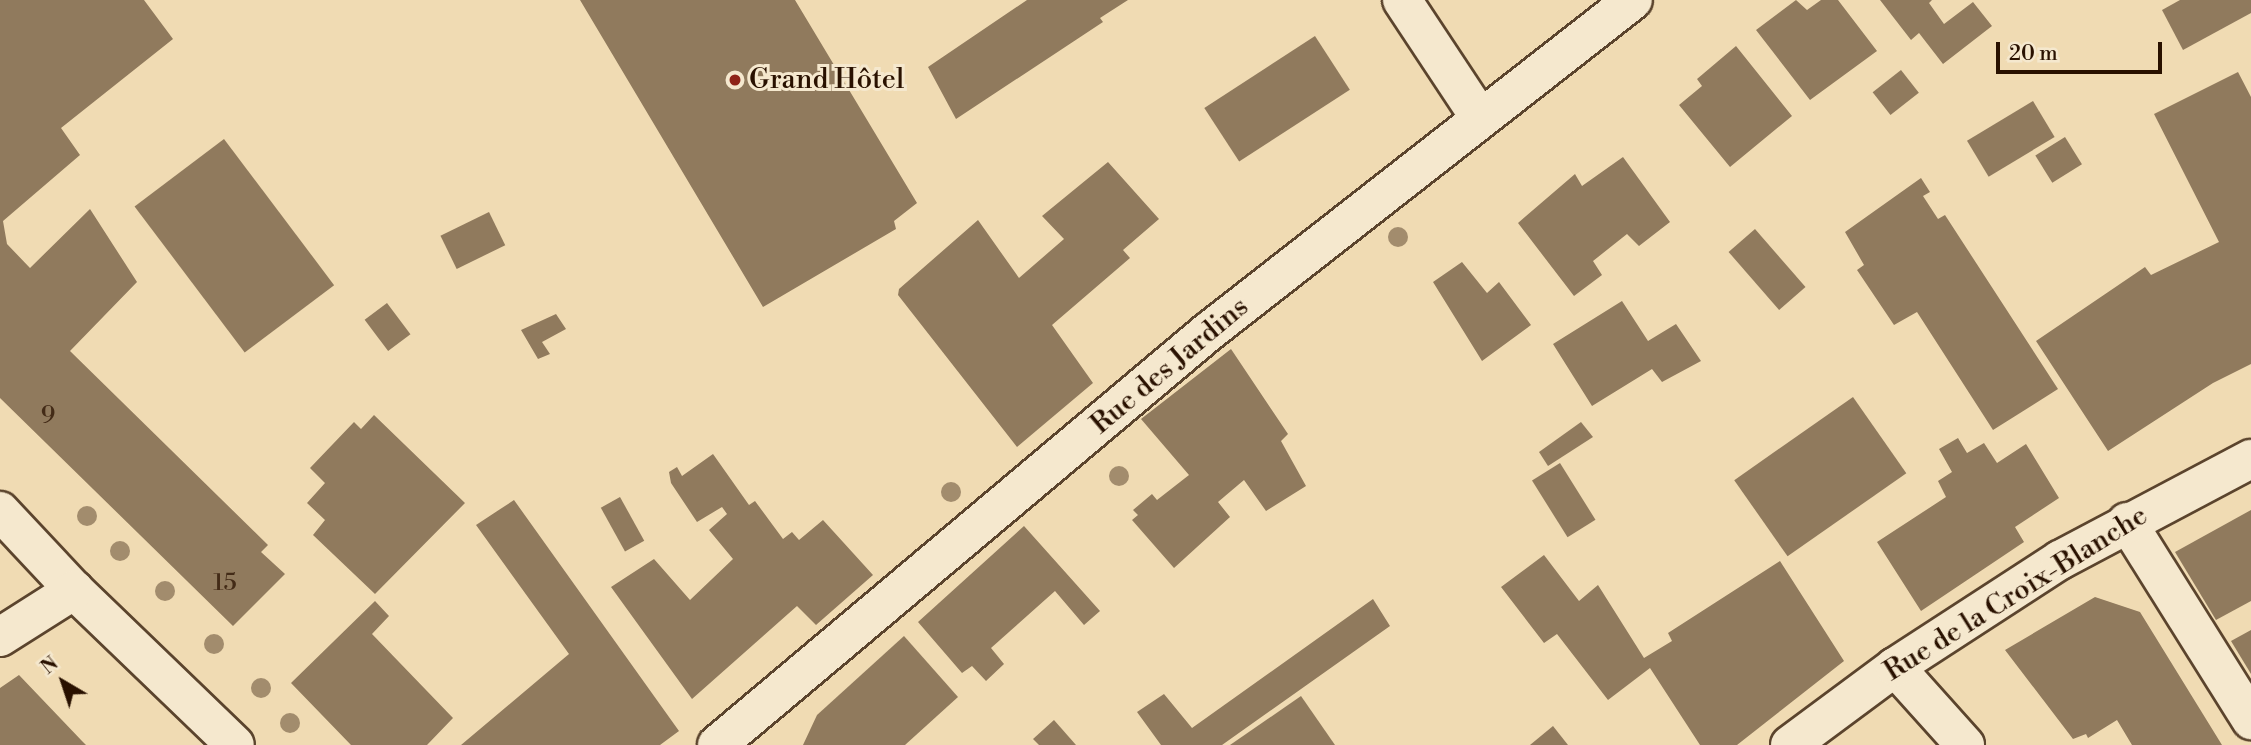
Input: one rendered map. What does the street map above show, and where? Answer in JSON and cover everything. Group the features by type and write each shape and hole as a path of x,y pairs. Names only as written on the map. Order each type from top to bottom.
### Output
{"street":[{"path":"1402,0 1480,118"},
{"name":"Rue des Jardins","path":"717,745 765,728 1208,332 1633,0"},
{"name":"Rue de la Croix-Blanche","path":"1790,745 1895,667 2127,522 2251,459"},
{"path":"0,511 74,590 235,745"},
{"path":"2127,522 2251,720"},
{"path":"0,637 74,590"},
{"path":"1895,667 1965,745"}],"building":[{"path":"0,0 144,0 173,39 61,128 80,155 3,221 7,244 30,268 90,209 137,282 70,351 268,545 261,552 285,574 233,626 0,398"},
{"name":"Grand Hôtel","path":"580,0 795,0 917,203 894,221 896,229 763,307"},
{"path":"1027,0 1128,0 1100,18 1103,22 956,119 928,67"},
{"path":"1796,0 1807,10 1821,0 1838,0 1877,51 1810,100 1756,30"},
{"path":"1880,0 1932,0 1929,3 1944,24 1973,2 1992,26 1943,64 1919,33 1911,40"},
{"path":"2180,0 2251,0 2251,13 2183,50 2162,10"},
{"path":"1315,36 1350,90 1239,162 1204,108"},
{"path":"1736,46 1792,116 1730,167 1679,105 1702,86 1697,79"},
{"path":"1901,70 1919,93 1890,115 1873,92"},
{"path":"2238,72 2251,97 2251,364 2213,383 2108,451 2036,341 2145,267 2151,275 2219,242 2154,114"},
{"path":"2033,101 2055,137 1989,177 1967,141"},
{"path":"2065,137 2082,164 2052,183 2035,156"},
{"path":"224,139 334,285 245,353 135,206"},
{"path":"1623,157 1670,222 1639,246 1627,234 1593,261 1602,275 1574,296 1518,223 1575,174 1582,186"},
{"path":"1108,162 1159,219 1123,250 1130,258 1052,325 1093,383 1017,447 898,295 899,289 978,220 1019,278 1064,239 1042,216"},
{"path":"1921,178 1930,192 1923,196 1938,219 1945,215 2058,389 1993,430 1917,312 1894,325 1857,270 1864,265 1845,232"},
{"path":"489,212 505,245 457,269 440,236"},
{"path":"1755,229 1806,287 1779,310 1729,252"},
{"path":"1462,262 1487,293 1499,282 1531,325 1482,361 1433,282"},
{"path":"1622,301 1648,341 1676,324 1701,361 1662,382 1652,369 1592,406 1553,344"},
{"path":"387,303 410,334 388,351 365,320"},
{"path":"556,314 566,329 542,342 550,354 538,359 521,330"},
{"path":"1231,349 1288,434 1281,441 1306,486 1266,511 1244,480 1218,502 1230,517 1174,568 1132,520 1138,515 1133,510 1152,494 1157,500 1189,475 1141,419"},
{"path":"1853,397 1906,473 1788,556 1734,480"},
{"path":"374,415 465,503 375,594 313,535 325,520 307,503 325,483 310,468 354,422 361,429"},
{"path":"1581,422 1593,437 1548,466 1539,452"},
{"path":"1958,438 1967,453 1984,443 1997,463 2026,444 2059,498 2015,527 2024,542 1921,611 1877,542 1946,497 1938,481 1952,472 1939,449"},
{"path":"713,454 749,505 755,501 783,539 792,532 799,540 823,520 873,575 816,625 797,606 692,699 611,587 654,559 690,600 733,559 709,530 727,514 722,507 697,522 671,483 669,472 677,467 682,476"},
{"path":"1560,463 1596,520 1568,537 1532,480"},
{"path":"620,497 644,541 625,551 601,508"},
{"path":"514,500 679,731 660,745 461,745 569,654 476,525"},
{"path":"2251,510 2251,601 2216,620 2175,552"},
{"path":"1024,526 1100,611 1084,625 1055,591 991,648 1004,664 986,681 972,666 962,673 918,622"},
{"path":"1544,555 1579,601 1598,585 1644,658 1672,641 1668,633 1780,561 1844,661 1737,745 1700,745 1650,668 1608,700 1557,634 1544,643 1501,587"},
{"path":"2095,597 2140,612 2222,745 2132,745 2117,720 2088,738 2086,734 2073,739 2005,650"},
{"path":"1373,599 1390,626 1222,745 1161,745 1137,712 1164,694 1192,728"},
{"path":"375,601 389,616 372,634 453,718 427,745 351,745 291,683"},
{"path":"2251,630 2251,674 2231,641"},
{"path":"904,636 958,697 905,745 803,745 817,715"},
{"path":"19,675 86,745 0,745 0,688"},
{"path":"1301,696 1335,745 1230,745"},
{"path":"1054,720 1076,745 1039,745 1033,739"},
{"path":"1553,726 1568,745 1530,745"}],"place":[{"name":"Grand Hôtel","path":"735,80"}]}
